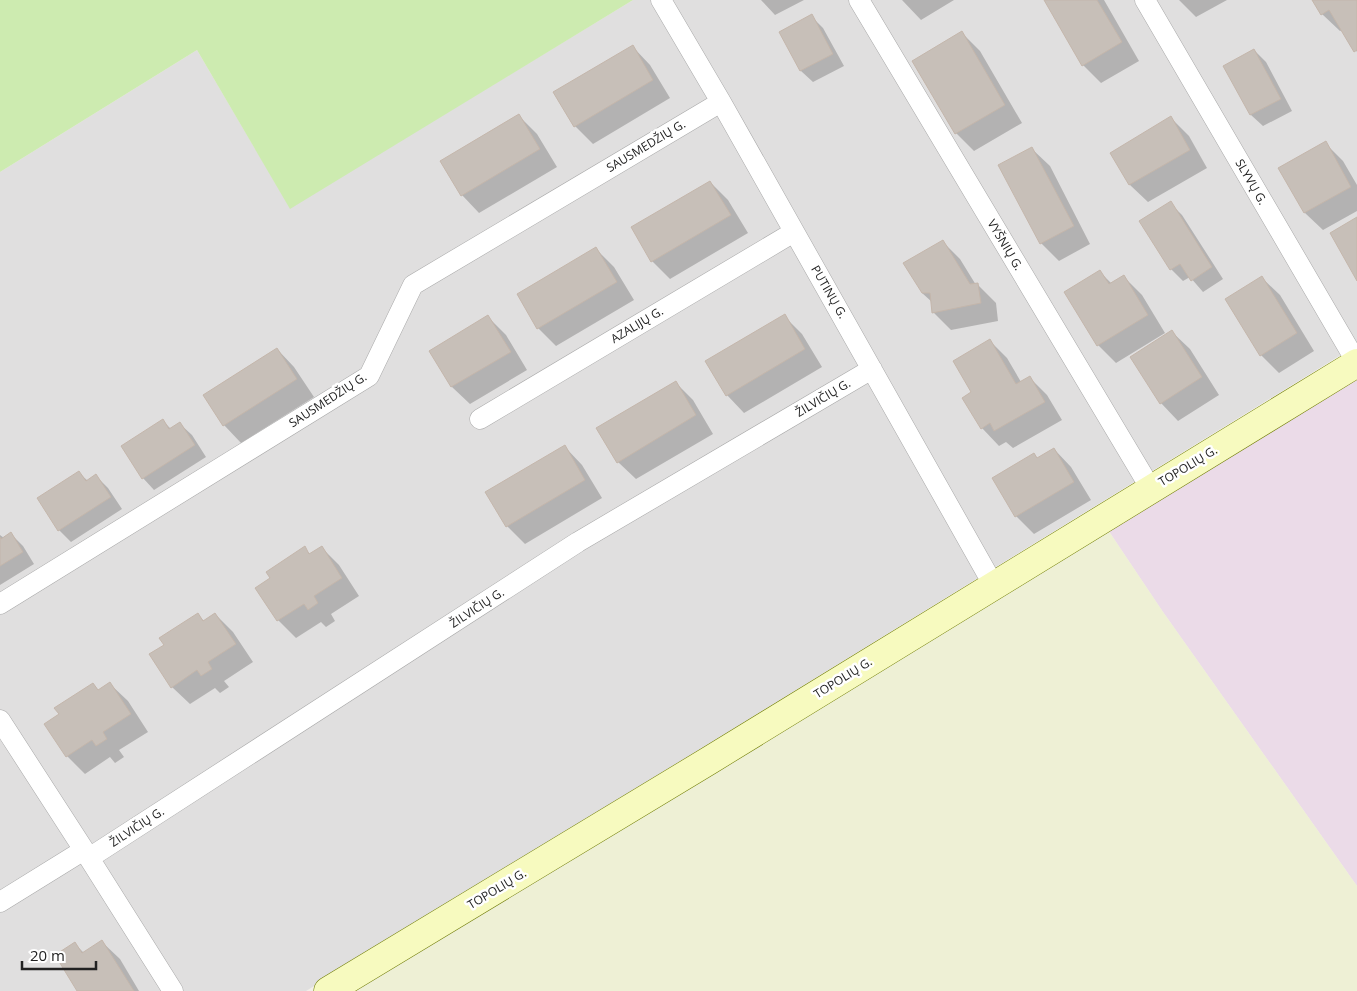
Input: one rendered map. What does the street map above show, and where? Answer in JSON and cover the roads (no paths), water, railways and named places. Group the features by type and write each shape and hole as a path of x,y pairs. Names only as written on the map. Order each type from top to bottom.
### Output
{"street":[{"name":"PUTINŲ G.","path":"661,0 721,102 994,586"},
{"name":"VYŠNIŲ G.","path":"859,0 1151,489"},
{"name":"SLYVŲ G.","path":"1145,0 1357,363"},
{"name":"SAUSMEDŽIŲ G.","path":"0,604 370,376 412,285 721,102"},
{"name":"AZALIJŲ G.","path":"480,419 794,232"},
{"name":"TOPOLIŲ G.","path":"328,991 710,760 1357,363"},
{"name":"ŽILVIČIŲ G.","path":"0,902 87,854 578,542 872,369"},
{"path":"0,720 87,854 172,991"}]}
